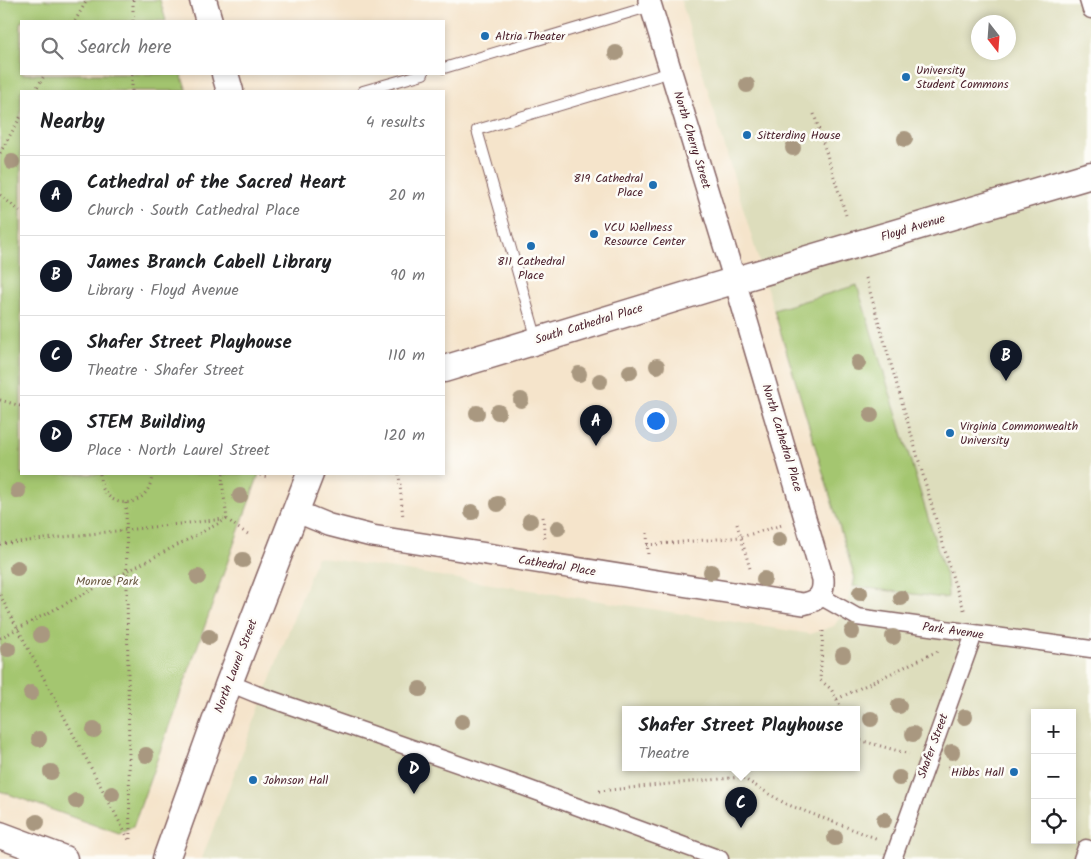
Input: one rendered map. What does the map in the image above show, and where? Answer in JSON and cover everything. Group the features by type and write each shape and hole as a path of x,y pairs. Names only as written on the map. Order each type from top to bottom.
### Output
{"street":[{"path":"202,0 209,20"},
{"path":"1088,0 1091,10"},
{"name":"North Cherry Street","path":"650,3 735,281"},
{"path":"225,75 230,90"},
{"name":"Floyd Avenue","path":"735,281 1091,175"},
{"name":"South Cathedral Place","path":"445,369 735,281"},
{"name":"North Cathedral Place","path":"735,281 823,579 824,588 820,596"},
{"name":"North Laurel Street","path":"166,859 229,683 310,475"},
{"name":"Cathedral Place","path":"295,511 329,526 382,538 803,604 812,602 820,596"},
{"name":"Park Avenue","path":"820,596 857,617 1091,649"},
{"name":"Shafer Street","path":"895,853 974,634"},
{"path":"229,683 548,795 720,859"},
{"path":"0,836 64,859"},
{"path":"1082,859 1086,848 1091,850"}],"lane":[{"path":"445,68 650,3"},
{"path":"537,340 477,130 671,72"},
{"path":"367,90 419,75"}],"path":[{"path":"76,20 87,0"},
{"path":"133,0 133,20"},
{"path":"36,90 44,75"},
{"path":"132,75 132,90"},
{"path":"814,114 846,215"},
{"path":"0,153 20,118"},
{"path":"0,195 20,211"},
{"path":"866,278 954,582"},
{"path":"0,400 20,406"},
{"path":"100,475 101,484 111,499 126,503 135,501 144,495 152,482 152,475"},
{"path":"223,475 227,519 248,534"},
{"path":"259,475 268,477"},
{"path":"398,475 403,512"},
{"path":"0,595 130,842 126,503"},
{"path":"543,517 545,540"},
{"path":"0,544 227,519"},
{"path":"0,638 227,519"},
{"path":"738,524 751,573"},
{"path":"647,544 741,537 782,524"},
{"path":"647,533 648,557"},
{"path":"823,631 820,680 831,689 840,706"},
{"path":"837,699 974,634"},
{"path":"860,740 928,760 980,778"},
{"path":"596,791 742,777 786,804 895,853"}],"shaded area":[{"name":"Virginia Commonwealth University","path":"681,0 1091,0 1091,859 202,858 317,557 811,634 834,626 847,607 853,577"}],"green space":[{"name":"Monroe Park","path":"0,0 160,0 166,20 20,20 20,75 181,75 187,90 20,90 20,475 259,475 133,827 119,834 0,791"},
{"path":"857,285 947,580 948,597 943,598 853,586 855,578 774,310"}],"place":[{"name":"Altria Theater","path":"485,36"},
{"name":"University Student Commons","path":"906,77"},
{"name":"Sitterding House","path":"747,135"},
{"name":"819 Cathedral Place","path":"653,185"},
{"name":"VCU Wellness Resource Center","path":"594,234"},
{"name":"811 Cathedral Place","path":"531,246"},
{"name":"James Branch Cabell Library","path":"1006,381"},
{"name":"Virginia Commonwealth University","path":"950,433"},
{"name":"Cathedral of the Sacred Heart","path":"596,446"},
{"name":"Hibbs Hall","path":"1014,772"},
{"name":"Johnson Hall","path":"253,780"},
{"name":"STEM Building","path":"414,794"},
{"name":"Shafer Street Playhouse","path":"741,828"}]}
